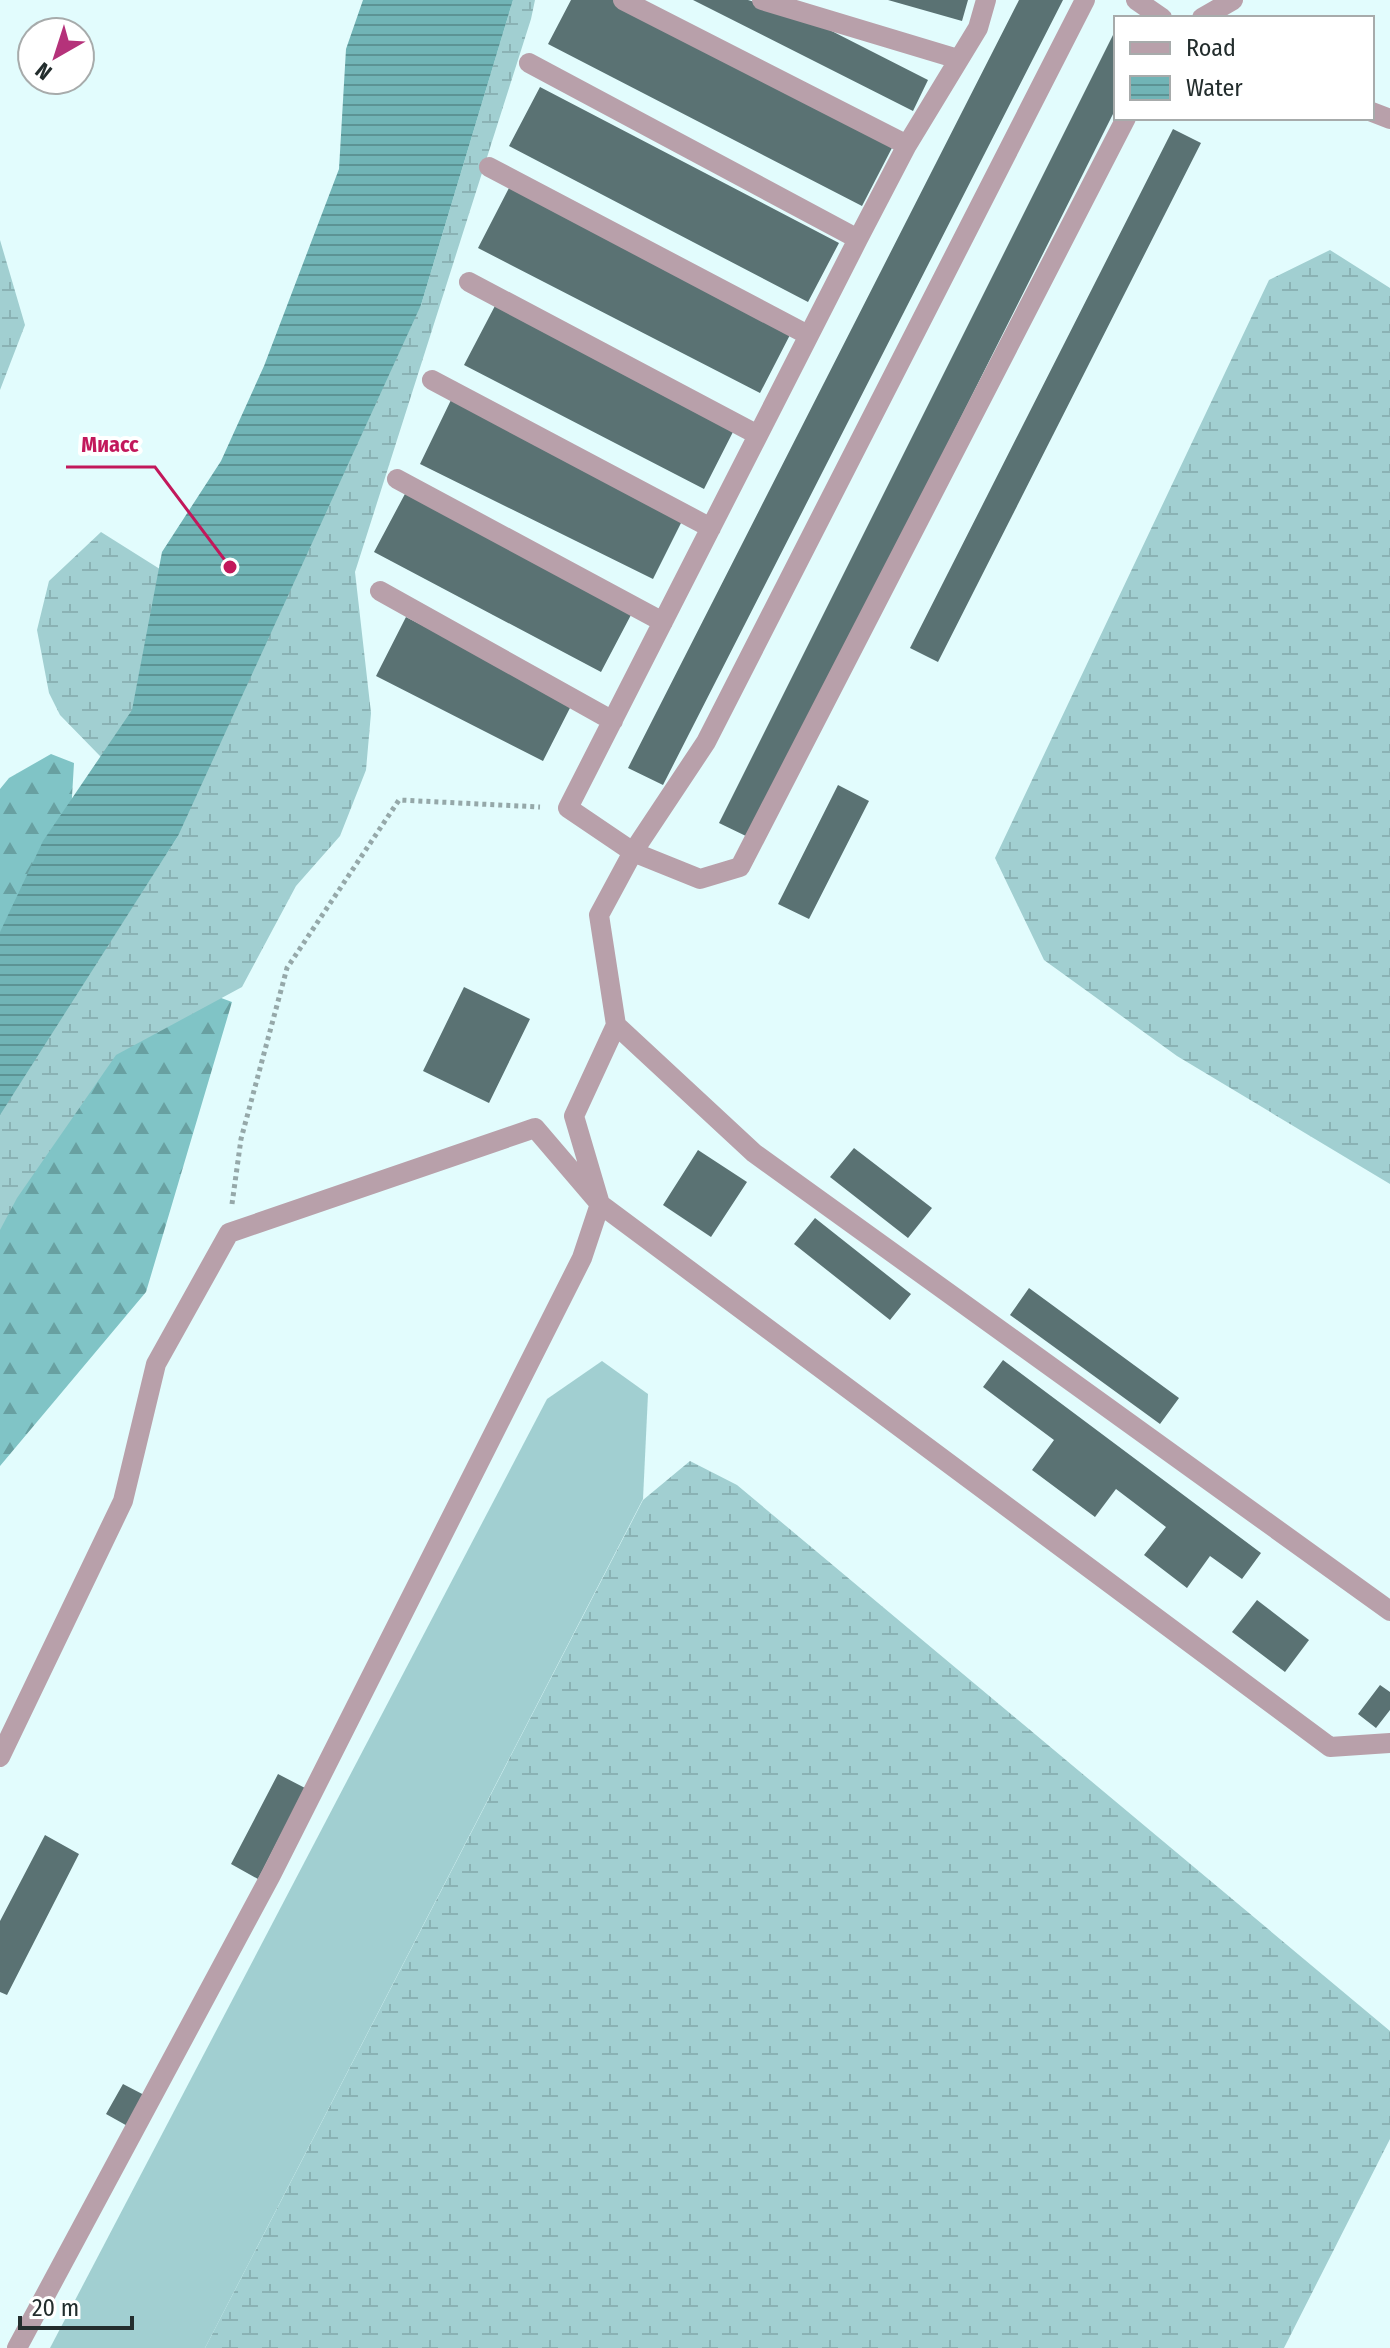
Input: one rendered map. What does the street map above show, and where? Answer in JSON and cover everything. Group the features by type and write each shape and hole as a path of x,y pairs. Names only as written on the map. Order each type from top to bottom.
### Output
{"lane":[{"path":"623,0 907,145"},
{"path":"762,0 958,59"},
{"path":"986,0 978,28 907,145 568,808 633,852 700,879 740,867 1125,120"},
{"path":"17,2348 271,1875 582,1258 600,1204 574,1116 616,1025 599,915 633,852 706,742 1085,0"},
{"path":"1136,0 1159,16"},
{"path":"1205,16 1233,0"},
{"path":"529,63 858,239"},
{"path":"489,167 808,335"},
{"path":"469,282 758,435"},
{"path":"432,380 711,528"},
{"path":"397,479 663,622"},
{"path":"380,591 613,721"},
{"path":"616,1025 754,1153 1390,1611"},
{"path":"0,1757 123,1501 156,1364 229,1233 535,1128 600,1204 1330,1747 1390,1743"}],"path":[{"path":"229,1233 241,1139 287,968 399,800 568,808"}],"green space":[{"path":"513,0 535,0 531,19 355,572 371,713 366,770 340,836 296,886 242,987 116,1055 17,1198 0,1230 0,1112 178,836 60,715 49,693 37,630 49,581 101,532 190,588 421,305"},
{"path":"0,240 25,325 0,390"},
{"path":"1330,250 1390,288 1390,1184 1177,1056 1044,960 995,858 1269,280"},
{"path":"51,754 74,763 70,830 0,963 0,789 9,778"},
{"path":"143,969 232,1002 146,1292 0,1466 0,1160"},
{"path":"602,1361 648,1394 643,1499 205,2348 50,2348 547,1399"},
{"path":"690,1461 737,1485 1390,2031 1390,2139 1284,2348 205,2348 643,1500"}],"water":[{"path":"363,0 513,0 421,305 178,836 0,1115 0,932 43,841 132,710 162,552 221,461 264,366 339,169 346,49"}],"building":[{"path":"571,0 614,0 894,144 862,206 548,44"},
{"path":"693,0 748,0 808,19 928,80 913,111"},
{"path":"888,0 968,0 962,21"},
{"path":"1019,0 1063,0 663,785 628,768"},
{"path":"1114,33 1114,112 750,838 719,823"},
{"path":"540,87 839,243 808,302 509,146"},
{"path":"1173,129 1201,143 938,662 910,648"},
{"path":"510,186 792,331 760,393 478,248"},
{"path":"497,302 736,426 704,489 464,365"},
{"path":"451,400 685,515 653,579 420,464"},
{"path":"406,492 632,613 601,672 374,552"},
{"path":"406,617 573,702 543,761 376,676"},
{"path":"838,785 869,801 809,919 778,904"},
{"path":"464,987 530,1019 489,1103 423,1071"},
{"path":"854,1148 932,1208 908,1238 830,1177"},
{"path":"698,1150 747,1182 711,1237 663,1205"},
{"path":"815,1218 911,1294 890,1320 794,1244"},
{"path":"1029,1288 1179,1398 1160,1424 1010,1315"},
{"path":"1003,1360 1261,1553 1242,1579 1210,1556 1187,1588 1144,1555 1166,1527 1116,1489 1095,1517 1032,1470 1054,1440 983,1387"},
{"path":"1257,1600 1309,1640 1285,1672 1232,1632"},
{"path":"1380,1685 1390,1692 1390,1710 1376,1728 1358,1714"},
{"path":"278,1774 305,1788 258,1879 231,1864"},
{"path":"45,1835 79,1854 7,1995 0,1992 0,1921"},
{"path":"123,2084 148,2097 131,2128 106,2114"}],"place":[{"name":"Миасс","path":"230,567"}]}
